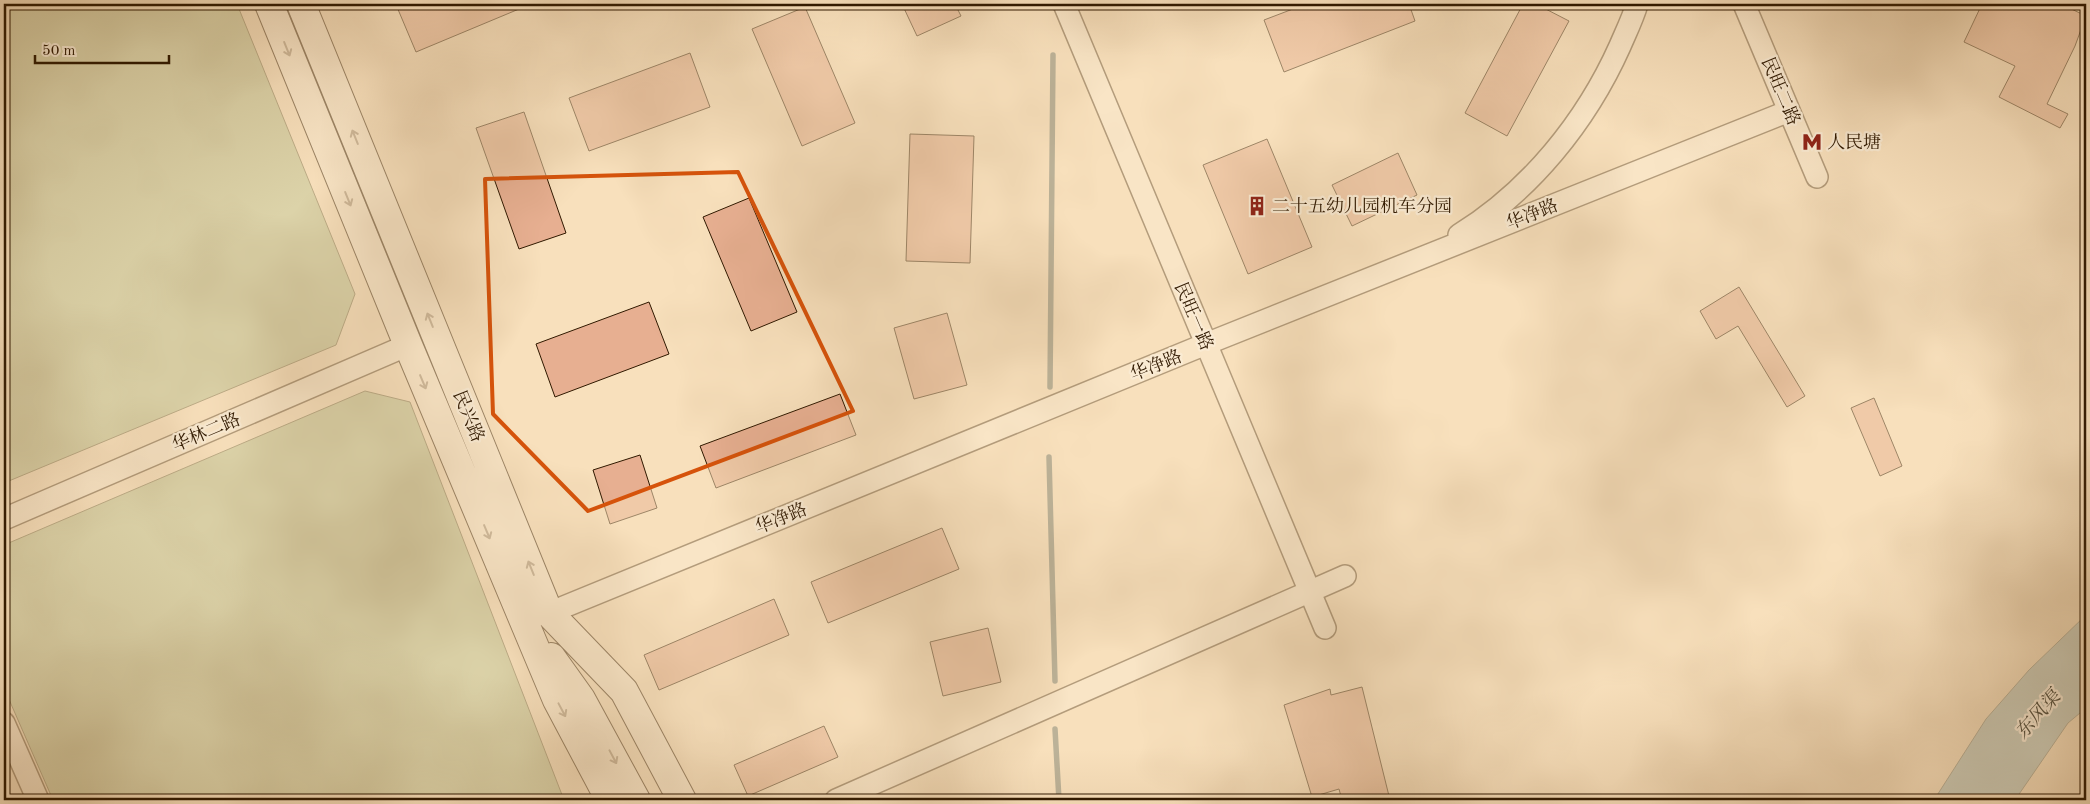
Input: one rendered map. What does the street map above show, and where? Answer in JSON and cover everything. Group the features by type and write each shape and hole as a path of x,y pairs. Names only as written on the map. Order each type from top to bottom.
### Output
{"main road":[{"name":"民兴路","path":"269,4 408,345 557,700 610,800"},
{"name":"民兴路","path":"301,4 549,613 624,691 682,800"},
{"path":"549,613 593,694 663,800"},
{"path":"522,617 593,694 636,800"}],"street":[{"name":"民旺一路","path":"1064,4 1325,628"},
{"path":"1423,258 1463,233 1509,197 1547,162 1581,118 1609,70 1637,4"},
{"name":"民旺二路","path":"1744,4 1817,177"},
{"name":"华净路","path":"522,617 549,613 1206,344 1789,111"},
{"name":"华林二路","path":"4,519 408,345"},
{"path":"836,800 1345,576"},
{"path":"4,723 38,800"}],"highlighted area":[{"path":"738,172 853,411 588,511 493,414 485,179"}],"green space":[{"path":"4,4 237,4 355,294 336,345 4,483"},
{"path":"365,391 410,402 564,800 53,800 4,688 4,545"}],"water":[{"name":"东风渠","path":"2086,615 2086,708 2068,723 2015,800 1934,800 1986,719 2029,670"}],"building":[{"path":"405,4 531,4 416,52 397,7"},
{"path":"902,4 955,4 961,16 917,36"},
{"path":"1306,4 1409,4 1415,21 1284,72 1264,20"},
{"path":"1523,4 1536,4 1569,21 1507,136 1465,113"},
{"path":"1982,4 2061,4 2086,16 2075,46 2047,104 2068,114 2060,128 1999,97 2015,66 1964,42"},
{"path":"805,7 855,123 802,146 752,29"},
{"path":"690,53 710,107 589,151 569,98"},
{"path":"524,112 566,233 519,249 476,128"},
{"path":"910,134 974,136 970,263 906,261"},
{"name":"二十五幼儿园机车分园","path":"1267,139 1312,247 1248,274 1203,165"},
{"path":"1398,153 1417,195 1352,226 1332,185"},
{"path":"749,198 797,312 751,331 703,217"},
{"path":"1739,287 1805,396 1787,407 1738,326 1716,339 1700,311"},
{"path":"649,302 669,354 555,397 536,344"},
{"path":"947,313 967,385 914,399 894,328"},
{"path":"840,394 856,435 716,488 700,446"},
{"path":"1874,398 1902,466 1880,476 1851,408"},
{"path":"640,455 657,508 610,524 593,470"},
{"path":"942,528 959,569 828,623 811,582"},
{"path":"774,599 789,635 659,690 644,655"},
{"path":"988,628 1001,682 943,696 930,642"},
{"path":"1362,687 1390,800 1371,800 1370,797 1342,800 1339,789 1312,797 1284,705 1330,689 1331,695"},
{"path":"824,726 838,757 748,796 734,765"}],"waterway":[{"path":"1050,387 1053,55"},
{"path":"1049,457 1055,681"},
{"path":"1055,729 1059,800"}],"place":[{"name":"人民塘","path":"1812,142"},
{"name":"二十五幼儿园机车分园","path":"1257,206"}]}
